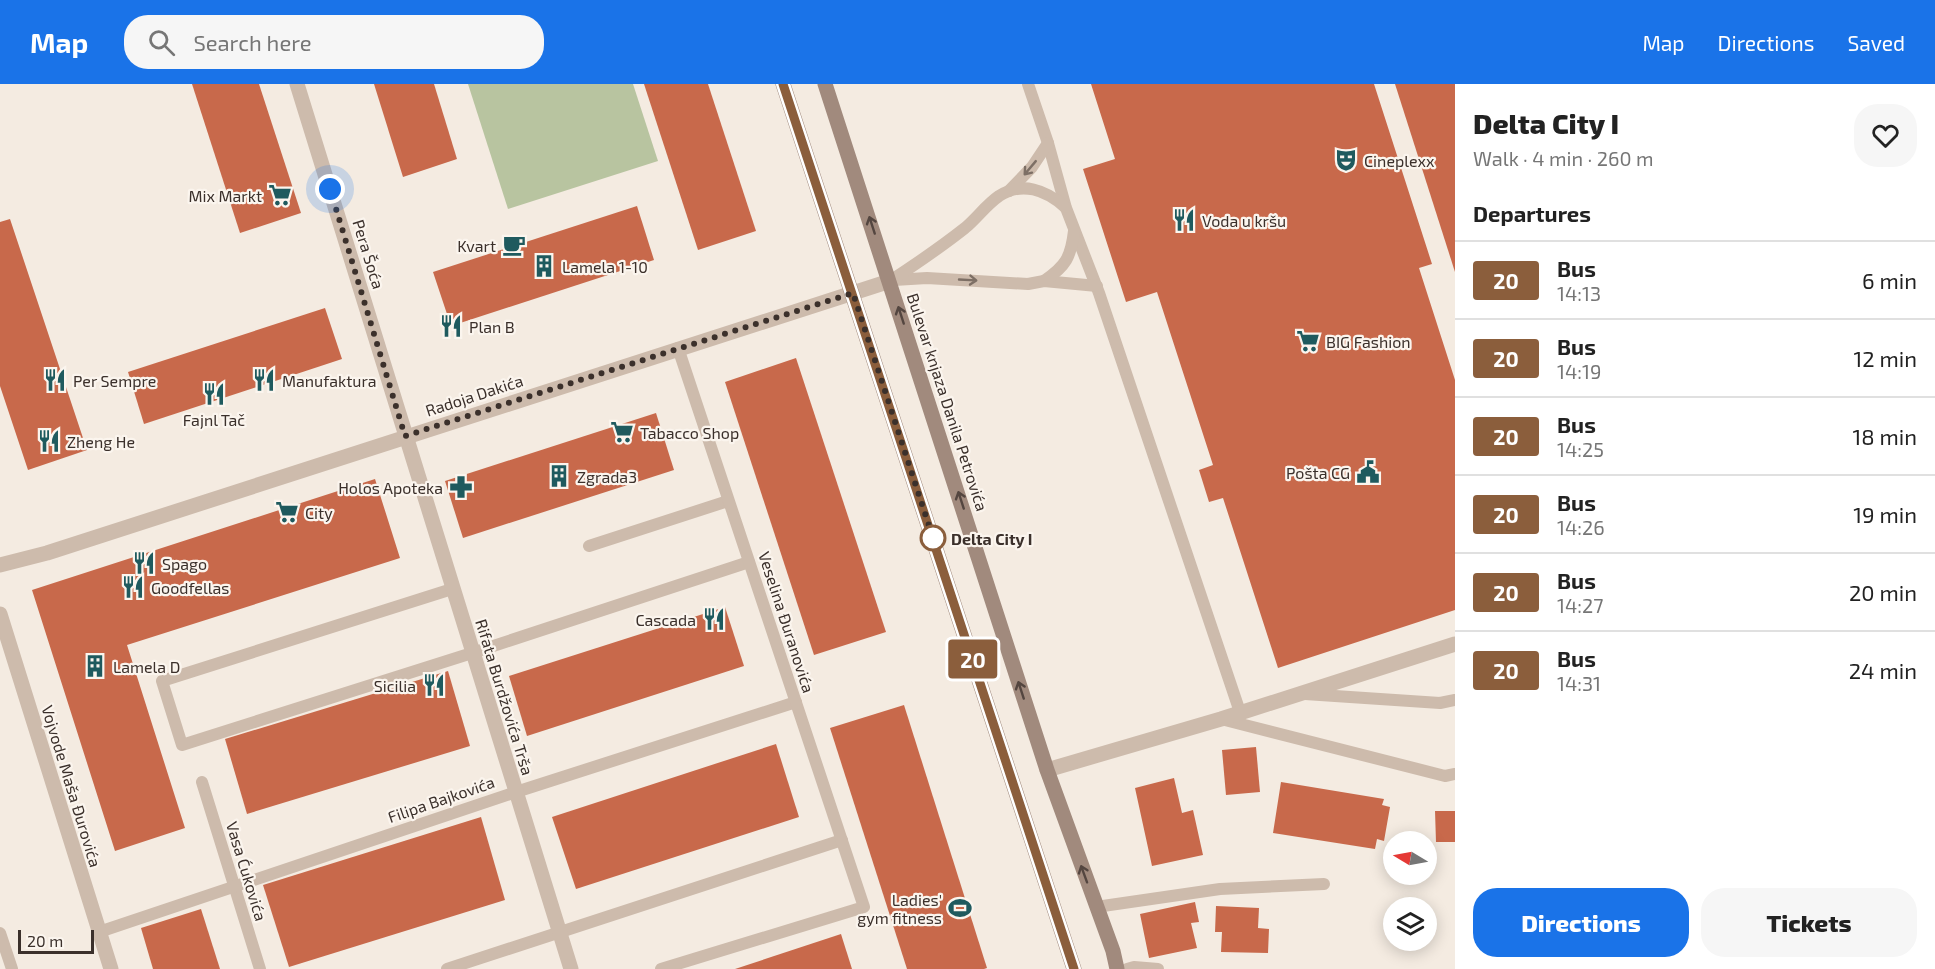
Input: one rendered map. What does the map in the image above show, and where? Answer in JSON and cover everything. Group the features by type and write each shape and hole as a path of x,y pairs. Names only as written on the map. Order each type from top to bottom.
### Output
{"main road":[{"path":"783,84 1074,969"},
{"name":"Bulevar knjaza Danila Petrovića","path":"825,84 1047,770 1117,969"}],"street":[{"name":"Pera Šoća","path":"297,84 405,436"},
{"name":"Radoja Dakića","path":"0,565 47,553 890,281"},
{"name":"Rifata Burdžovića Trša","path":"405,436 571,969"},
{"name":"Vojvode Maša Đurovića","path":"0,614 111,969"},
{"path":"1047,770 1303,694 1455,644"}],"lane":[{"path":"1028,84 1048,143 1066,208 1096,286 1240,712"},
{"path":"890,281 967,227 998,197 1009,191 1032,167 1048,143"},
{"path":"1009,191 1025,188 1038,190 1051,196 1066,208"},
{"path":"1044,281 1059,271 1067,261 1073,245 1074,230"},
{"path":"890,281 927,278 1028,284 1044,281 1096,286"},
{"name":"Veselina Đuranovića","path":"661,969 864,907 678,348"},
{"path":"588,546 729,501"},
{"path":"452,589 162,681 182,745 749,562"},
{"path":"1303,694 1440,703 1455,700"},
{"name":"Filipa Bajkovića","path":"99,932 516,792 796,702"},
{"path":"1221,719 1445,776 1455,774"},
{"name":"Vasa Ćukovića","path":"202,782 260,969"},
{"path":"447,969 842,840"},
{"path":"1096,907 1220,888 1324,884"},
{"path":"0,933 12,969"},
{"path":"1127,969 1134,967 1158,969"}],"green space":[{"path":"468,84 633,84 658,161 508,209"}],"building":[{"path":"192,84 259,84 301,213 240,233"},
{"path":"374,84 434,84 457,159 403,177"},
{"path":"644,84 708,84 756,231 698,250"},
{"name":"BIG Fashion","path":"1091,84 1374,84 1432,264 1419,268 1455,380 1455,610 1278,668 1223,498 1209,502 1199,470 1213,465 1157,292 1126,302 1083,169 1115,159"},
{"path":"1395,84 1455,84 1455,272"},
{"name":"Lamela 1-10","path":"637,206 654,260 451,326 433,272"},
{"path":"10,219 87,450 28,470 0,386 0,222"},
{"path":"325,308 342,359 144,424 128,372"},
{"path":"796,358 886,632 814,655 725,382"},
{"name":"Zgrada3","path":"656,413 674,470 463,538 445,481"},
{"name":"Lamela D","path":"375,479 400,558 127,645 185,828 115,851 32,590"},
{"path":"725,607 744,666 527,736 509,676"},
{"path":"448,671 470,746 247,814 225,739"},
{"path":"904,705 987,968 984,969 907,969 830,728"},
{"path":"776,744 799,817 576,889 552,817"},
{"path":"1256,747 1260,792 1226,795 1222,750"},
{"path":"1174,778 1182,813 1193,810 1203,855 1152,866 1135,788"},
{"path":"1281,782 1384,799 1382,805 1390,807 1386,831 1383,831 1383,841 1377,839 1375,849 1273,833"},
{"path":"1435,811 1455,811 1455,842 1437,842"},
{"path":"481,817 505,900 289,967 263,885"},
{"path":"1195,902 1199,922 1191,923 1197,948 1149,958 1140,914"},
{"path":"1216,906 1259,908 1258,928 1269,929 1268,953 1221,952 1222,932 1215,932"},
{"path":"201,909 220,969 153,969 141,928"},
{"path":"841,934 852,969 735,969"}],"bus line":[{"name":"20","path":"783,84 1074,969"}],"place":[{"name":"Cineplexx","path":"1346,160"},
{"name":"Mix Markt","path":"280,195"},
{"name":"Voda u kršu","path":"1184,220"},
{"name":"Kvart","path":"514,245"},
{"name":"Lamela 1-10","path":"544,266"},
{"name":"Plan B","path":"451,326"},
{"name":"BIG Fashion","path":"1308,341"},
{"name":"Per Sempre","path":"55,380"},
{"name":"Manufaktura","path":"264,380"},
{"name":"Fajnl Tač","path":"214,394"},
{"name":"Tabacco Shop","path":"622,432"},
{"name":"Zheng He","path":"49,441"},
{"name":"Pošta CG","path":"1368,472"},
{"name":"Zgrada3","path":"559,476"},
{"name":"Holos Apoteka","path":"461,487"},
{"name":"City","path":"287,512"},
{"name":"Delta City I","path":"933,538"},
{"name":"Spago","path":"144,563"},
{"name":"Goodfellas","path":"133,587"},
{"name":"Cascada","path":"714,619"},
{"name":"Lamela D","path":"95,666"},
{"name":"Sicilia","path":"434,685"},
{"name":"Ladies' gym fitness","path":"960,908"}],"route":[{"path":"330,189 405,436 853,293 933,538"}]}
